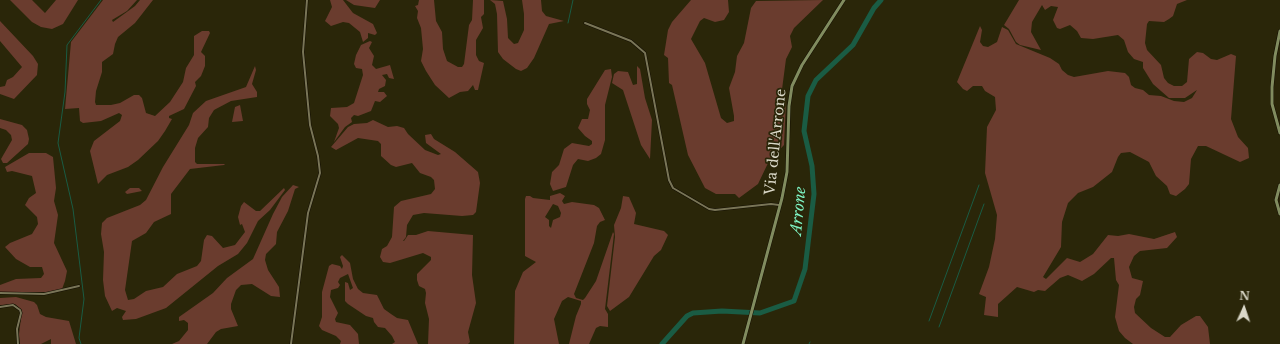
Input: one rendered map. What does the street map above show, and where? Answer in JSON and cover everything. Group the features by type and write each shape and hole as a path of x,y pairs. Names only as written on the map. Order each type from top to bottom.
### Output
{"street":[{"path":"291,344 308,213 320,173 318,156 310,125 302,52 307,0"},
{"name":"Via dell'Arrone","path":"743,344 780,206 786,172 789,106 792,86 802,65 844,0"},
{"path":"585,23 631,41 645,53 669,180 673,188 715,210 773,204 780,206"},
{"path":"1280,32 1275,56 1272,87 1272,104 1280,133"},
{"path":"1280,185 1276,199 1280,214"},
{"path":"0,293 44,294 79,286"},
{"path":"0,307 13,305 20,310 21,313 17,329 18,344"}],"shaded area":[{"path":"10,0 32,0 45,13 56,0 78,0 63,24 52,29 41,27 32,22"},
{"path":"103,0 137,0 127,11 112,20 113,22 135,6 140,0 153,0 135,23 118,37 113,54 102,62 102,72 96,91 96,105 111,105 120,103 134,95 139,95 142,98 146,113 155,116 170,102 183,82 186,68 194,55 194,36 202,31 209,31 210,33 201,52 205,56 205,66 201,76 195,82 196,86 184,109 169,116 169,118 172,119 158,141 138,160 128,167 107,175 98,184 90,151 94,141 120,121 122,115 119,113 101,121 83,123 80,121 79,108 65,109 71,42"},
{"path":"330,0 343,0 353,13 373,24 377,33 375,35 368,33 368,38 363,42 360,32 349,23 343,22 331,26 325,21 332,7"},
{"path":"346,0 380,0 375,8 354,5"},
{"path":"419,0 434,0 436,21 442,32 443,49 447,61 458,67 462,67 464,64 469,25 472,20 473,0 484,0 484,14 481,17 483,28 476,40 476,55 479,61 484,63 478,90 475,90 473,85 468,91 460,92 449,98 435,85 421,61 423,49 421,28 417,18 418,11 415,6 418,5"},
{"path":"490,0 503,1 507,19 508,38 514,44 518,43 524,30 522,0 541,0 542,11 546,16 564,21 549,24 534,58 527,68 521,71 503,59 498,52 497,14 495,4"},
{"path":"691,0 728,0 729,12 724,20 715,22 704,18 700,21 691,39 705,63 721,118 727,123 734,121 729,88 735,72 737,56 744,43 751,8 756,1 823,0 794,28 790,36 792,47 786,59 781,97 786,100 784,145 769,161 758,184 739,198 735,194 716,194 705,188 688,155 672,85 669,83 668,58 664,55 668,30 672,22"},
{"path":"1019,0 1187,0 1177,4 1173,16 1164,22 1149,21 1147,24 1145,43 1147,50 1161,65 1164,78 1168,83 1174,86 1182,86 1187,82 1189,59 1197,52 1203,53 1211,59 1217,60 1231,54 1236,56 1231,119 1238,137 1248,148 1249,158 1240,162 1206,146 1198,146 1191,159 1189,184 1176,196 1170,194 1167,186 1156,176 1149,162 1130,152 1121,153 1112,172 1093,187 1078,193 1068,203 1062,222 1061,247 1043,277 1046,279 1067,258 1080,262 1093,254 1108,235 1118,236 1129,234 1154,239 1175,232 1177,237 1167,248 1140,251 1134,256 1129,267 1132,278 1143,281 1140,295 1136,299 1134,307 1135,313 1151,328 1165,337 1170,337 1181,325 1196,316 1200,316 1208,327 1210,344 1133,344 1125,338 1119,331 1115,317 1119,285 1116,280 1114,258 1111,258 1094,274 1082,281 1068,275 1060,278 1045,291 1038,290 1034,292 1017,287 998,304 998,317 984,315 986,297 979,294 989,267 995,239 997,215 985,173 987,127 996,110 995,97 985,91 982,86 973,86 967,91 957,82 980,26 982,30 980,42 983,46 988,47 997,42 1002,27 1008,30 1016,44 1050,58 1059,64 1062,70 1068,75 1074,77 1108,71 1125,73 1129,77 1131,85 1135,88 1143,90 1149,95 1161,96 1174,101 1184,102 1192,98 1197,90 1185,98 1169,98 1153,84 1143,68 1143,62 1134,59 1128,52 1124,40 1118,35 1093,39 1081,38 1077,31 1070,25 1060,29 1057,28 1053,20 1058,7 1051,6 1045,10 1042,5 1032,22 1031,32 1041,50 1020,45 1016,42 1009,29 1004,25"},
{"path":"0,21 33,56 38,64 37,75 14,99 0,94 0,87 5,86 7,80 13,77 22,67 0,41"},
{"path":"370,41 372,42 369,48 374,56 372,65 376,69 390,65 394,79 389,78 387,74 382,75 386,80 385,86 379,89 378,92 384,92 387,96 380,102 375,101 371,111 358,116 354,115 351,118 352,122 345,127 334,142 339,128 338,124 330,116 331,108 347,107 354,103 363,75 362,69 356,68 354,64 356,55 361,45"},
{"path":"255,66 256,70 252,84 257,92 257,97 231,101 214,110 209,118 208,127 198,138 195,148 195,162 197,164 225,164 190,169 171,194 171,214 154,222 146,233 132,241 125,290 128,300 134,299 146,291 163,287 177,274 197,266 201,261 204,240 207,235 212,236 223,248 235,245 245,232 242,224 240,225 238,217 241,206 244,202 256,211 260,211 284,188 285,190 270,210 258,221 247,243 238,254 218,266 166,308 136,319 123,320 122,317 126,311 117,308 112,311 105,296 103,280 104,252 101,234 102,223 107,218 140,205 146,200 163,167 189,125 193,113 206,101 246,87"},
{"path":"637,66 640,69 645,98 652,120 650,159 641,145 623,90 612,83 614,74 618,71 628,72 633,85 637,84"},
{"path":"611,69 612,77 605,105 605,140 601,154 588,161 578,159 573,165 566,187 553,191 550,184 552,172 559,165 564,149 572,143 589,146 592,144 592,141 578,128 582,119 588,119 590,110 587,104 587,99 605,70"},
{"path":"240,105 243,121 232,122 235,107"},
{"path":"0,119 22,125 27,130 29,139 28,144 7,163 3,163 1,159 12,140 11,135 6,130 0,128"},
{"path":"373,120 388,127 397,126 404,128 408,134 425,150 438,155 441,154 426,143 425,135 431,134 434,139 455,152 478,172 480,183 476,212 473,215 462,216 424,213 413,215 407,225 406,237 403,241 408,235 416,235 428,231 473,235 472,275 476,303 468,332 470,342 468,344 428,344 429,319 425,303 426,293 425,289 419,286 417,274 431,260 431,257 423,253 390,263 383,262 380,257 382,249 387,246 392,237 394,207 401,201 431,194 435,189 434,180 431,177 420,173 412,163 396,167 391,165 381,156 381,144 378,141 358,138 336,150 331,147 348,127 354,124 367,123"},
{"path":"29,153 46,153 53,157 56,188 54,201 58,215 54,243 67,271 65,281 62,289 48,292 0,292 0,285 16,279 41,278 44,274 42,267 30,267 16,259 5,247 10,243 32,234 38,224 37,217 25,205 29,198 36,193 32,176 12,171 7,172 5,167"},
{"path":"293,185 299,187 295,189 288,211 277,232 276,244 266,254 265,260 268,270 279,287 280,297 271,296 252,284 241,285 236,290 231,304 231,309 238,326 221,329 216,332 207,344 172,344 179,341 188,330 188,323 184,320 179,321 179,317 213,293 227,278 253,259 282,197"},
{"path":"130,188 139,188 142,191 127,194 125,192"},
{"path":"560,193 565,196 562,201 564,204 572,202 594,205 599,208 605,220 600,222 597,226 594,243 574,294 576,298 583,300 596,281 613,232 614,234 605,309 608,314 608,327 600,326 596,328 589,344 569,344 581,301 568,297 562,301 554,319 559,344 514,344 515,291 523,272 536,262 525,256 525,199 526,196 530,196 533,198 550,200 550,196","holes":["553,204 558,206 561,213 560,217 553,220 551,228 549,226 549,220 545,217"]},
{"path":"623,196 629,197 636,213 634,224 664,231 668,235 661,250 654,256 629,297 610,311 607,306 615,237 614,225 621,208"},
{"path":"342,255 350,263 353,279 358,289 363,293 377,295 384,309 397,318 408,320 418,344 392,344 395,342 385,328 378,327 373,318 366,316 345,301 345,282 348,283 350,290 353,288 348,274 340,278 338,282 340,285 338,288 331,290 330,297 338,313 335,319 336,322 350,325 358,334 359,344 340,344 341,341 336,336 322,330 319,326 322,317 322,292 329,266 332,264 340,266 342,269 343,266 340,257"},
{"path":"16,297 34,302 37,305 40,314 46,317 69,321 76,344 51,344 51,339 41,344 20,344 19,334 22,310 15,304 0,305 0,298"}],"waterway":[{"path":"81,344 79,338 84,299 73,209 58,143 65,92 67,45 101,0"},
{"path":"568,23 573,0"},
{"name":"Arrone","path":"662,344 687,316 693,313 722,311 760,313 794,301 805,269 814,194 812,166 804,131 808,96 816,80 853,45 874,8 881,0"},
{"path":"929,321 979,185"},
{"path":"939,327 984,204"}]}
